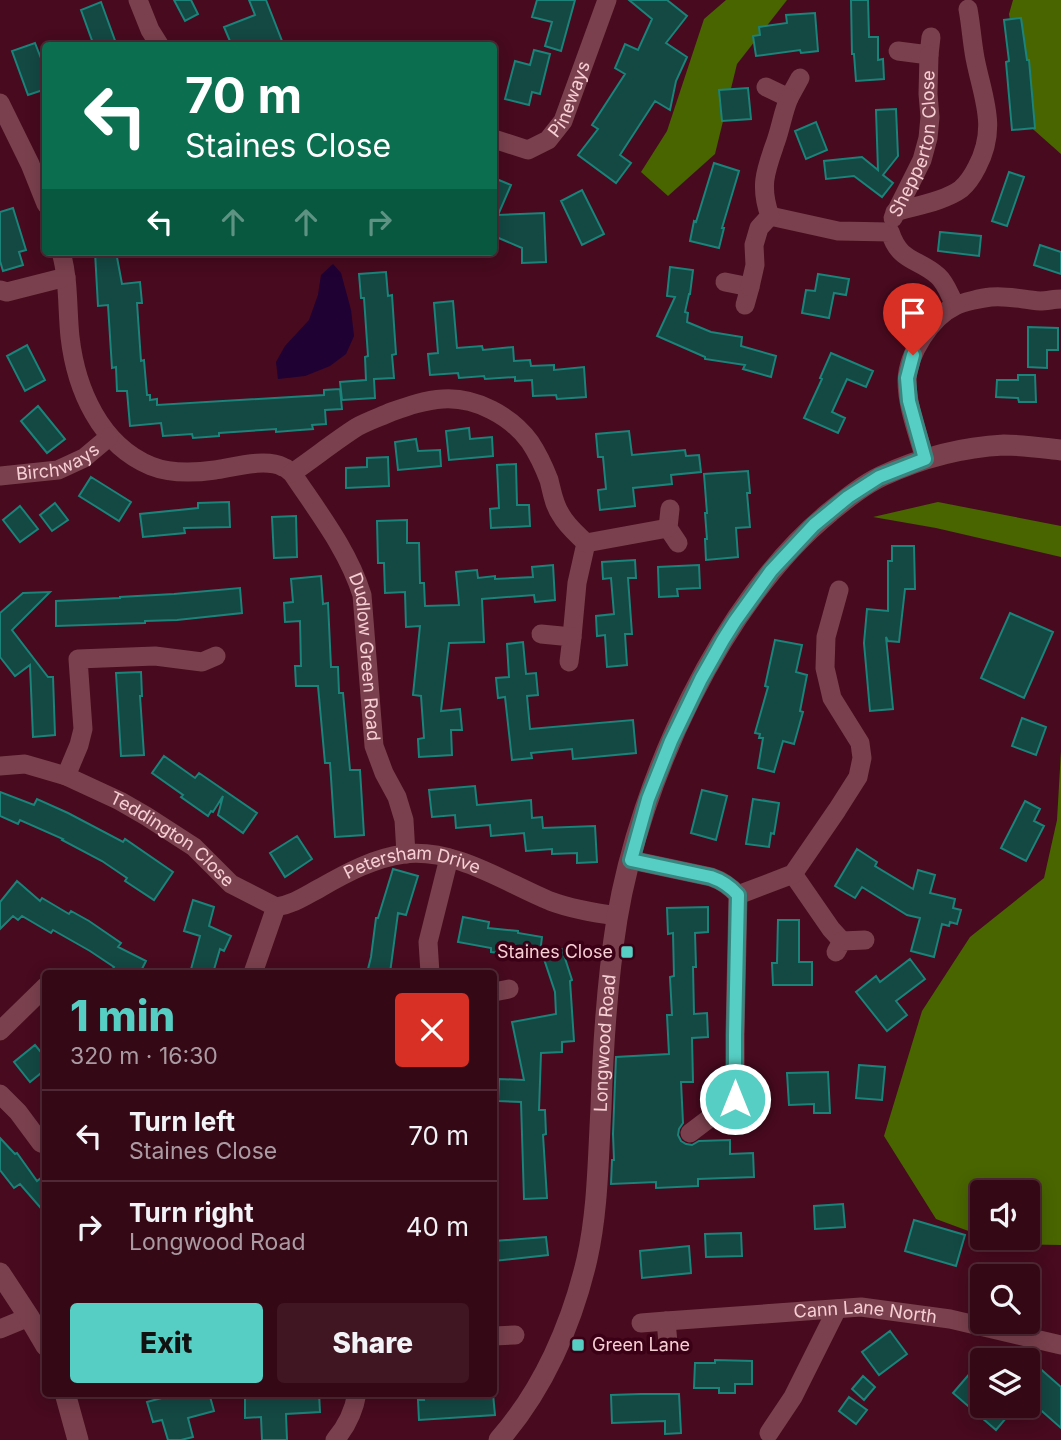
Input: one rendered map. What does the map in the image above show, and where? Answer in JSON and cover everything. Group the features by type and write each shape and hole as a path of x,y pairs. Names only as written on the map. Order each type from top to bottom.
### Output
{"street":[{"path":"138,0 158,42"},
{"name":"Pineways","path":"497,140 528,150 548,140 562,121 607,0"},
{"path":"895,212 961,189 973,176 987,144 988,116 968,9"},
{"name":"Shepperton Close","path":"898,51 930,46 930,117 922,160 895,212 890,232 894,245 906,257 942,279 955,306"},
{"path":"725,282 748,296 755,265 754,244 759,228 770,216 764,181 768,159 777,139 783,112 800,78"},
{"path":"766,87 789,99"},
{"path":"0,103 42,194"},
{"name":"Shepperton Close","path":"770,216 838,231 890,232"},
{"path":"62,256 76,372 90,408 109,437 126,453 153,467 181,472 262,463 283,466 292,473 358,427 377,418 428,401 446,398 463,400 500,414 516,425 539,457 560,514 586,543"},
{"path":"0,290 7,292 66,277"},
{"path":"925,459 909,401 907,378 913,355 938,317 955,306 991,297 1040,301 1061,299"},
{"name":"Birchways","path":"0,476 58,470 83,458 109,437"},
{"name":"Longwood Road","path":"499,1440 532,1395 553,1356 580,1288 588,1256 597,1188 608,988 618,916 648,799 671,741 701,679 735,621 771,571 814,525 848,497 879,477 925,459 964,449 1007,445 1061,450"},
{"name":"Dudlow Green Road","path":"292,473 346,554 362,595 374,746 397,797 404,820 406,854"},
{"path":"586,543 672,526"},
{"path":"569,662 577,583 586,543"},
{"path":"738,895 793,874 858,776 862,758 860,743 832,698 825,667 826,637 839,590"},
{"path":"541,634 572,637"},
{"path":"66,776 83,729 72,659 155,656 202,662 218,655"},
{"name":"Teddington Close","path":"0,766 25,764 66,776 120,801 194,847 231,884 276,907"},
{"name":"Petersham Drive","path":"276,907 291,905 380,858 426,853 449,858 501,878 553,902 618,916"},
{"path":"430,970 428,942 449,858"},
{"path":"631,860 711,877 723,881 738,895 735,1099 690,1133"},
{"path":"793,874 839,947 866,940"},
{"path":"254,970 276,907"},
{"path":"0,1031 42,990"},
{"path":"0,1094 42,1143"},
{"path":"0,1273 42,1339"},
{"name":"Cann Lane North","path":"641,1323 861,1307 950,1319 1061,1345"},
{"path":"769,1433 793,1397 836,1309"},
{"path":"0,1329 29,1317"},
{"path":"666,1321 668,1343"},
{"path":"497,1336 515,1335"},
{"path":"66,1397 78,1440"},
{"path":"335,1440 348,1423 356,1397"}],"green space":[{"path":"726,0 787,0 737,64 715,154 668,196 641,172 667,131 704,19"},
{"path":"1013,0 1061,0 1061,154 1026,123 1009,14"},
{"path":"938,502 1061,526 1061,557 936,528 873,517"},
{"path":"1061,751 1061,1245 1040,1245 1040,1180 970,1180 970,1232 936,1219 884,1136 922,1011 970,937 1044,878 1057,820"}],"shaded area":[{"path":"333,264 341,273 351,310 354,336 346,354 330,366 305,376 278,379 276,362 285,346 309,320 318,295 321,275"}],"building":[{"path":"174,0 191,0 198,14 185,21"},
{"path":"249,0 266,0 282,42 230,42 224,27 255,15"},
{"path":"537,0 575,0 561,51 545,46 552,22 532,17"},
{"path":"629,0 667,0 687,16 666,43 687,57 676,81 670,110 655,101 620,155 631,163 616,183 578,155 598,129 592,125 625,74 615,68 625,44 638,50 652,19"},
{"path":"851,0 868,0 869,37 878,37 878,60 883,59 884,79 856,81 852,54"},
{"path":"101,2 116,42 93,42 81,10"},
{"path":"815,13 818,51 801,53 800,50 756,56 753,36 760,35 759,27 787,23 786,15"},
{"path":"1021,18 1029,60 1035,128 1012,130 1004,20"},
{"path":"35,43 42,61 42,90 28,95 12,51"},
{"path":"534,50 550,54 540,94 532,92 529,105 505,99 515,61 530,65"},
{"path":"748,88 751,119 722,121 719,90"},
{"path":"896,109 898,156 883,175 893,183 882,197 854,176 826,179 824,161 862,157 878,170 876,110"},
{"path":"816,122 827,150 806,159 795,131"},
{"path":"714,163 739,171 722,228 719,248 690,241"},
{"path":"1009,172 1024,177 1007,226 992,221"},
{"path":"497,179 511,185 498,215 544,213 546,262 522,263 522,248 497,237"},
{"path":"582,190 604,234 582,245 561,201"},
{"path":"13,208 26,250 19,252 23,265 3,271 0,261 0,212"},
{"path":"940,232 981,236 979,256 938,251"},
{"path":"1040,245 1061,252 1061,274 1034,265"},
{"path":"95,256 117,256 122,284 140,282 142,303 137,303 141,361 144,360 147,395 150,395 150,400 157,399 157,405 324,395 324,390 340,389 342,409 325,410 326,424 312,425 313,429 276,432 276,429 219,433 219,436 193,438 192,434 163,436 161,423 130,426 127,391 117,391 116,367 112,368 108,305 98,306"},
{"path":"670,267 693,270 685,312 688,313 687,322 711,332 742,337 741,346 776,356 771,377 743,369 745,365 705,359 657,336 675,297 667,296"},
{"path":"386,272 388,296 392,295 396,354 392,355 394,378 374,379 375,398 342,400 340,382 366,380 365,357 368,356 364,298 361,298 359,274"},
{"path":"818,274 849,279 846,295 834,293 829,318 802,313 806,290 815,291"},
{"path":"453,301 457,348 482,346 483,350 513,347 514,361 530,360 531,366 554,365 554,370 584,367 586,397 557,399 556,395 533,396 532,380 515,381 515,377 485,379 484,376 459,378 458,373 430,375 428,354 438,353 434,303"},
{"path":"1028,327 1058,328 1058,350 1047,350 1047,368 1028,367"},
{"path":"27,345 45,380 25,391 7,356"},
{"path":"831,353 873,371 866,387 847,379 832,412 845,418 838,433 804,418"},
{"path":"1018,375 1035,375 1036,402 1019,402 1018,398 996,397 997,380 1018,380"},
{"path":"38,406 65,439 47,453 21,421"},
{"path":"469,428 470,439 492,437 493,456 449,460 446,431"},
{"path":"629,431 632,455 685,450 686,456 699,455 701,472 671,475 672,484 633,488 635,506 600,510 598,490 606,489 603,457 598,457 596,434"},
{"path":"416,439 418,451 440,450 441,466 398,470 395,442"},
{"path":"388,457 389,486 346,488 346,468 367,467 367,458"},
{"path":"516,464 517,505 529,505 530,526 491,528 490,509 499,508 497,465"},
{"path":"748,471 750,527 736,528 738,557 706,560 704,474"},
{"path":"91,477 131,502 119,521 79,496"},
{"path":"229,502 230,527 184,528 185,533 143,537 140,514 198,508 198,503"},
{"path":"55,503 68,520 52,531 40,515"},
{"path":"20,506 38,529 20,542 3,520"},
{"path":"296,516 297,557 274,558 272,517"},
{"path":"407,520 407,543 419,543 420,583 424,583 425,606 459,605 456,572 477,570 478,578 533,577 532,567 553,565 555,600 535,602 534,595 482,599 484,642 449,643 441,711 460,709 462,730 451,730 452,755 419,757 418,739 424,738 421,696 413,695 420,626 406,627 405,592 385,593 384,563 378,563 377,521"},
{"path":"892,546 914,546 915,589 905,589 899,642 888,641 886,637 893,709 870,711 864,643 867,609 888,611 888,561 892,561"},
{"path":"635,560 636,578 628,578 632,634 625,634 627,665 607,667 605,635 597,636 596,616 614,614 611,578 603,579 602,562"},
{"path":"699,565 700,588 677,589 678,596 659,597 658,567"},
{"path":"321,576 323,604 328,603 331,667 338,667 339,693 343,693 350,770 360,770 364,835 335,837 330,763 325,763 318,686 296,686 295,666 301,666 300,621 285,622 284,603 293,602 291,579"},
{"path":"240,588 242,613 145,623 56,626 56,601"},
{"path":"50,592 12,630 48,677 53,677 55,735 33,737 30,665 15,676 0,657 0,613 23,593"},
{"path":"1010,613 1053,632 1024,698 981,678"},
{"path":"775,640 802,645 796,672 807,675 800,711 803,712 794,744 783,741 774,772 758,768 763,738 759,738 760,734 755,733 768,687 765,686"},
{"path":"523,642 526,674 536,673 538,695 527,696 530,729 633,720 636,753 573,759 572,749 531,753 532,758 512,760 505,697 498,698 496,678 509,677 507,644"},
{"path":"141,672 144,755 121,756 116,673"},
{"path":"1022,718 1046,727 1036,755 1012,746"},
{"path":"164,756 195,778 199,773 257,813 243,833 218,815 223,796 208,816 152,773"},
{"path":"475,786 477,805 531,800 532,818 542,817 543,828 595,826 597,862 577,863 577,853 552,854 552,849 526,851 524,833 491,836 490,825 456,828 455,815 432,817 429,790"},
{"path":"702,790 727,796 716,840 691,833"},
{"path":"0,792 34,805 37,799 123,842 125,839 173,872 154,900 125,881 127,878 102,861 63,839 20,820 18,824 0,816"},
{"path":"753,799 779,803 769,847 746,844"},
{"path":"1025,801 1040,809 1034,821 1044,826 1026,861 1001,848"},
{"path":"297,836 312,859 285,877 270,853"},
{"path":"857,849 877,862 875,866 913,889 918,870 935,875 930,893 955,899 953,908 961,910 957,924 942,924 934,957 911,951 920,918 907,915 862,887 855,898 835,886"},
{"path":"393,869 418,876 406,915 398,913 390,970 368,970 378,918"},
{"path":"17,881 40,901 42,898 69,914 71,911 89,921 121,943 118,947 146,961 142,970 112,970 114,967 90,951 22,916 18,920 13,916 0,929 0,902"},
{"path":"193,900 214,907 209,926 231,936 224,951 220,949 214,970 191,970 200,936 184,931"},
{"path":"708,907 708,932 695,933 696,967 693,967 694,1014 707,1013 708,1037 692,1038 693,1082 681,1082 683,1123 678,1135 681,1141 692,1145 699,1141 730,1140 730,1154 753,1153 754,1177 698,1179 698,1186 656,1188 656,1182 611,1184 616,1057 669,1054 667,1015 672,1015 670,977 674,976 673,933 668,934 667,908"},
{"path":"463,917 489,922 488,928 542,937 540,953 516,950 516,955 491,952 491,948 458,942"},
{"path":"778,920 799,920 799,962 812,962 812,985 773,985 772,963 777,963"},
{"path":"562,949 572,980 574,1041 562,1042 562,1052 541,1053 539,1110 545,1110 546,1134 543,1135 547,1198 524,1199 521,1102 498,1101 499,1079 524,1080 512,1022 556,1014 555,992 543,956"},
{"path":"910,959 925,979 896,1001 907,1015 887,1031 856,992 876,976 880,982"},
{"path":"35,1045 42,1053 42,1072 30,1082 14,1062"},
{"path":"859,1065 885,1067 882,1100 856,1098"},
{"path":"828,1072 830,1113 814,1113 814,1104 789,1105 787,1073"},
{"path":"0,1138 17,1153 37,1181 42,1177 42,1209 20,1184 14,1188 0,1170"},
{"path":"843,1204 845,1227 815,1229 814,1206"},
{"path":"914,1220 965,1235 956,1266 905,1251"},
{"path":"741,1233 742,1256 706,1257 705,1234"},
{"path":"546,1237 548,1255 497,1261 497,1241"},
{"path":"689,1246 691,1273 642,1278 640,1251"},
{"path":"890,1331 907,1354 879,1375 862,1352"},
{"path":"715,1360 752,1361 752,1384 735,1384 735,1393 719,1393 719,1388 694,1388 695,1363 715,1363"},
{"path":"1040,1368 1061,1387 1061,1428 1040,1409"},
{"path":"970,1373 970,1408 953,1393"},
{"path":"863,1376 875,1387 864,1400 852,1389"},
{"path":"679,1394 681,1433 665,1434 665,1421 612,1423 611,1395"},
{"path":"165,1397 210,1397 214,1411 188,1418 193,1437 168,1440 162,1420 153,1422 147,1402"},
{"path":"319,1397 320,1412 286,1414 287,1440 262,1440 261,1417 245,1418 245,1398"},
{"path":"424,1397 493,1397 495,1415 419,1420 418,1400 424,1400"},
{"path":"849,1397 867,1410 856,1424 839,1411"},
{"path":"982,1418 1006,1418 996,1430"}],"place":[{"name":"Staines Close","path":"627,952"},
{"name":"Green Lane","path":"578,1345"}],"route":[{"path":"735,1099 738,895 723,881 711,877 631,860 648,799 671,741 701,679 735,621 771,571 814,525 848,497 879,477 925,459 909,401 907,378 913,355"}]}
